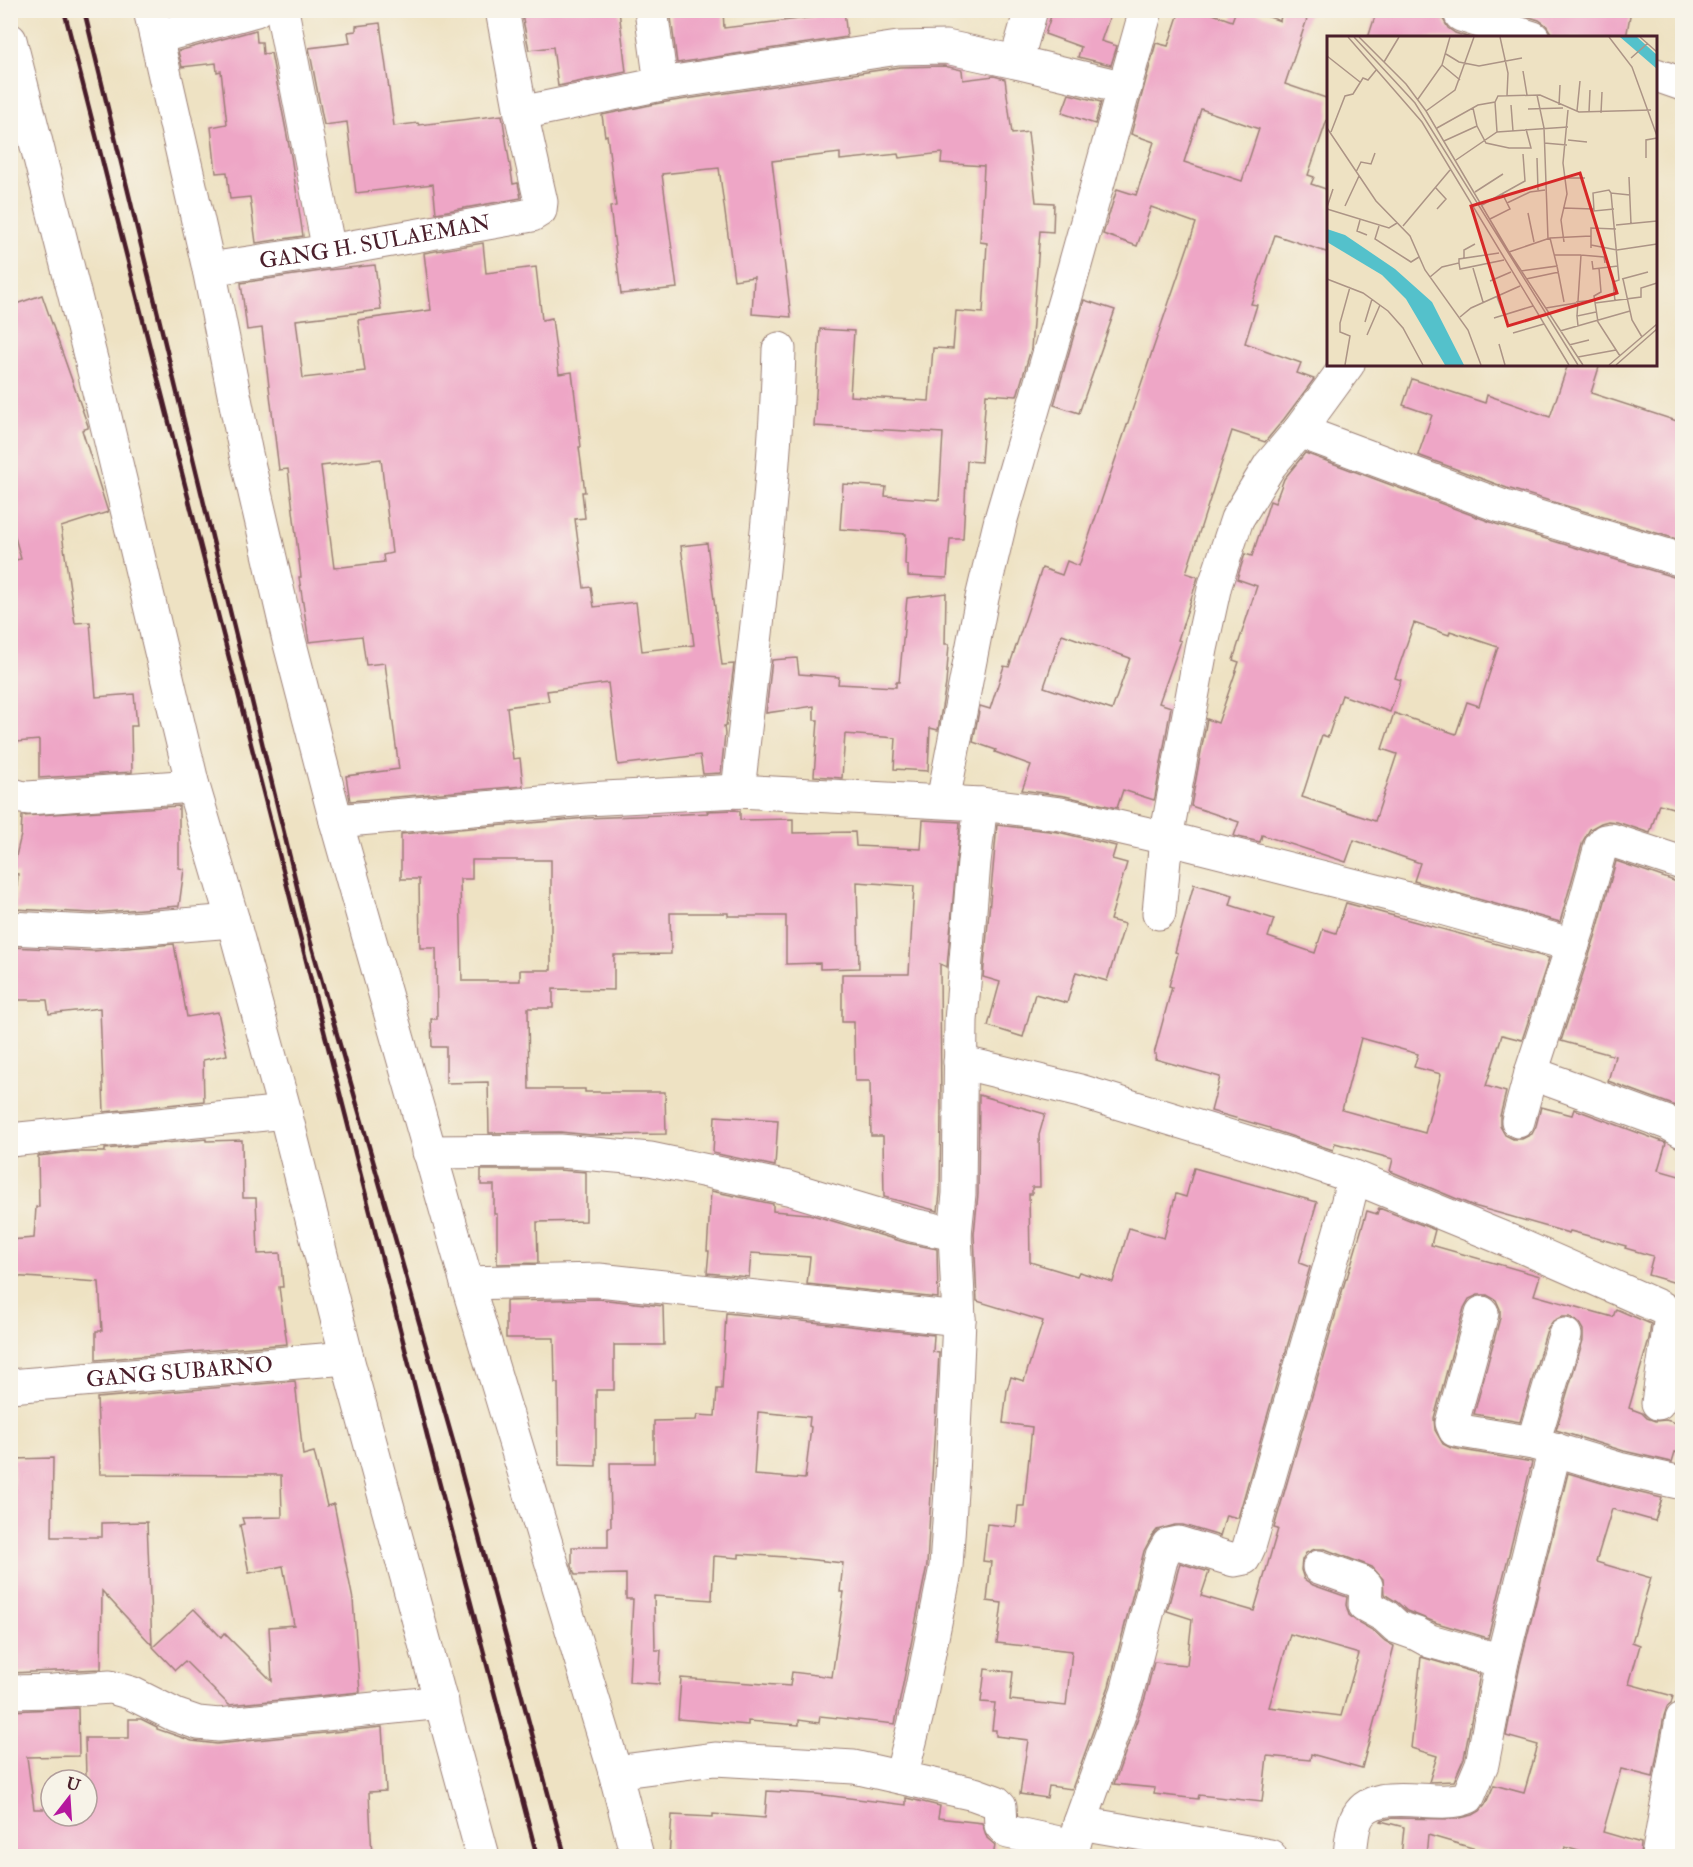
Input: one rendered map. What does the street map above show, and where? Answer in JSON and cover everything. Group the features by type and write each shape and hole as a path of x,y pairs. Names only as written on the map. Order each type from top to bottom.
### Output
{"street":[{"path":"256,10 153,24 209,269 246,454 289,640 336,821 467,1283 615,1772 637,1857"},
{"path":"282,10 329,251"},
{"path":"502,10 521,113 660,84 898,48 946,47 1125,88"},
{"path":"651,10 660,84"},
{"path":"1016,62 1031,10"},
{"path":"943,801 982,598 1001,519 1146,10"},
{"path":"1459,21 1524,36"},
{"path":"12,52 95,375 193,786 233,921 285,1112 346,1359 483,1857"},
{"path":"1657,75 1683,84"},
{"name":"GANG H. SULAEMAN","path":"209,269 329,251 532,215 540,210 541,202 521,113"},
{"path":"738,791 772,482 778,414 779,349"},
{"path":"1159,913 1166,838 1201,649 1215,585 1237,519 1270,465 1299,431 1347,366"},
{"path":"1299,431 1501,506 1683,560"},
{"path":"10,794 28,798 193,786"},
{"path":"336,821 585,799 738,791 981,804 1061,814 1166,838 1420,902 1574,945"},
{"path":"901,1777 916,1718 946,1567 959,1319 955,1234 959,1194 961,1021 981,804"},
{"path":"1518,1121 1531,1074 1574,945 1601,846 1605,841 1611,840 1683,863"},
{"path":"10,928 92,932 233,921"},
{"path":"960,1062 1080,1091 1293,1156 1496,1235 1662,1308 1671,1316 1658,1403"},
{"path":"1531,1074 1668,1123 1683,1131"},
{"path":"10,1140 285,1112"},
{"path":"429,1152 560,1151 650,1159 788,1188 912,1225 955,1234"},
{"path":"1075,1842 1128,1692 1162,1556 1168,1545 1178,1543 1234,1560 1244,1558 1249,1547 1354,1178"},
{"path":"467,1283 599,1280 959,1319"},
{"path":"1482,1313 1452,1423 1453,1428 1544,1446 1619,1469 1683,1483"},
{"path":"1350,1857 1356,1821 1363,1809 1374,1803 1400,1798 1457,1802 1468,1797 1482,1764 1565,1335"},
{"name":"GANG SUBARNO","path":"10,1386 346,1359"},
{"path":"1319,1567 1361,1582 1366,1586 1365,1605 1385,1616 1397,1627 1430,1641 1502,1661"},
{"path":"10,1692 110,1687 131,1693 175,1715 198,1723 219,1725 442,1702"},
{"path":"1658,1857 1683,1719"},
{"path":"615,1772 715,1759 854,1767 974,1794 991,1800 1000,1806 1001,1825 1008,1832 1075,1842 1270,1857"}],"building":[{"path":"521,10 619,10 626,72 558,86 553,47 529,50"},
{"path":"670,10 723,10 724,28 815,17 814,10 844,10 847,37 677,63"},
{"path":"1053,10 1112,10 1101,41 1117,46 1111,65 1078,57 1081,47 1045,34"},
{"path":"1180,10 1202,10 1232,21 1236,10 1250,10 1280,21 1282,10 1310,10 1285,84 1327,98 1327,120 1308,175 1314,177 1311,184 1327,189 1327,252 1275,235 1251,304 1257,305 1245,343 1301,363 1297,373 1314,379 1265,442 1232,431 1186,573 1198,577 1178,640 1181,641 1159,703 1171,707 1155,797 1154,800 1123,790 1117,808 1065,796 1022,790 1031,765 973,742 980,706 990,709 1004,666 1009,667 1042,568 1062,575 1067,561 1079,566 1196,223 1151,207 1137,246 1103,234 1117,189 1136,195 1154,142 1131,134 1156,43 1168,46","holes":["1201,109 1259,129 1242,181 1184,162","1062,634 1130,658 1112,710 1044,687"]},
{"path":"1377,10 1419,10 1443,19 1448,28 1464,36 1369,36"},
{"path":"1521,10 1631,10 1626,36 1551,36 1546,25 1539,20 1520,14"},
{"path":"380,23 394,126 502,115 513,184 518,183 521,198 436,213 433,184 356,193 347,122 324,125 309,48 350,43 348,32 356,31 356,26"},
{"path":"256,30 257,42 262,42 263,54 271,53 291,156 303,236 256,243 250,197 230,199 227,172 216,173 211,127 227,124 221,71 217,72 216,63 182,67 178,51"},
{"path":"944,66 962,70 963,80 994,76 1005,79 1012,134 1028,132 1036,202 1054,203 1053,232 1040,231 1031,349 1017,396 986,394 981,462 967,461 963,539 950,539 947,578 908,576 908,566 905,565 906,534 840,529 843,484 886,487 885,496 939,500 943,433 814,426 820,329 854,331 850,396 929,401 933,348 953,349 956,311 983,313 987,243 980,242 984,166 941,163 942,153 899,158 898,154 840,160 840,153 772,161 791,317 752,314 754,277 734,280 719,168 662,174 677,288 621,294 610,207 616,206 607,135 605,136 602,115 660,103 900,67"},
{"path":"1069,94 1101,102 1095,124 1062,113"},
{"path":"483,243 486,273 536,267 542,320 552,318 559,374 572,372 585,492 582,492 585,518 575,519 584,588 591,587 594,607 636,602 642,651 694,645 681,546 707,543 722,665 734,664 726,726 724,726 721,773 703,774 700,755 618,765 608,683 547,691 549,701 507,707 513,759 520,758 523,786 350,801 346,776 399,769 385,663 366,665 362,636 309,642 299,577 301,577 288,469 279,470 262,328 247,330 241,283 375,265 381,310 296,320 303,378 365,371 358,320 431,310 424,253","holes":["381,459 392,553 383,555 384,562 334,568 321,466"]},
{"path":"42,295 88,426 82,430 108,512 61,527 75,623 90,622 96,697 134,694 137,726 131,726 132,772 39,778 39,740 16,742 10,686 10,561 21,559 10,519 10,306"},
{"path":"1084,300 1115,310 1079,413 1054,405"},
{"path":"1567,366 1599,366 1591,393 1683,423 1683,541 1507,488 1418,455 1432,415 1403,405 1412,379 1485,403 1487,395 1550,417"},
{"path":"1305,453 1496,524 1683,578 1683,811 1659,804 1650,833 1608,821 1590,829 1583,841 1560,922 1414,881 1420,863 1354,840 1346,862 1262,835 1260,842 1234,836 1239,822 1191,806 1207,719 1218,723 1239,662 1233,660 1257,586 1237,579 1245,554 1252,556 1270,501 1275,503 1284,479","holes":["1414,623 1449,635 1450,631 1498,647 1479,706 1467,702 1456,734 1394,713 1382,749 1397,754 1375,821 1302,797 1322,735 1328,737 1342,695 1390,712 1401,680 1395,678"]},
{"path":"946,593 945,644 949,644 946,684 938,730 930,728 928,771 894,769 896,738 845,734 842,778 814,776 818,720 814,720 814,706 766,713 772,660 797,658 799,674 839,677 838,684 896,687 896,682 899,682 907,598"},
{"path":"179,806 179,868 184,869 179,906 92,913 15,909 18,874 12,873 21,835 22,816"},
{"path":"707,811 740,811 740,820 793,819 793,833 855,832 856,846 921,849 923,820 960,822 947,967 940,964 941,1109 938,1211 884,1197 883,1136 871,1136 870,1081 855,1081 854,1022 842,1022 842,974 909,974 914,886 857,882 859,968 820,969 820,963 786,964 786,916 670,913 671,954 614,955 614,990 553,989 553,1008 528,1008 529,1089 665,1092 666,1134 489,1133 488,1082 446,1083 446,1047 432,1047 431,1019 437,1019 436,948 420,948 419,879 401,879 401,834 587,818 708,813","holes":["472,860 551,860 551,970 520,970 520,981 462,981 460,879 472,879"]},
{"path":"997,825 1058,832 1116,846 1112,859 1127,863 1110,920 1125,924 1107,981 1076,972 1067,1003 1035,994 1023,1037 988,1026 1000,982 983,977"},
{"path":"1616,861 1683,884 1683,1106 1677,1104 1676,1106 1608,1081 1615,1056 1561,1041 1596,934"},
{"path":"1194,884 1233,895 1230,905 1274,919 1268,937 1315,953 1323,929 1336,933 1346,903 1549,958 1522,1040 1502,1035 1486,1086 1506,1092 1500,1126 1505,1135 1513,1139 1522,1139 1532,1134 1541,1107 1572,1115 1574,1109 1666,1143 1658,1170 1683,1177 1683,1285 1648,1275 1653,1256 1625,1248 1626,1246 1570,1231 1569,1233 1474,1206 1390,1171 1393,1159 1335,1143 1333,1150 1211,1111 1220,1077 1155,1059 1156,1054 1154,1054 1172,987 1169,986 1178,953 1175,952","holes":["1361,1038 1418,1054 1414,1067 1441,1074 1425,1133 1342,1110"]},
{"path":"174,944 187,1017 218,1012 227,1055 203,1060 204,1101 104,1112 100,1008 49,1014 47,1000 10,1000 11,947 93,951"},
{"path":"979,1095 1045,1114 1039,1135 1040,1187 1032,1187 1032,1194 1029,1194 1030,1262 1077,1276 1079,1272 1113,1282 1129,1228 1164,1238 1176,1194 1186,1197 1194,1168 1317,1202 1299,1263 1310,1267 1238,1518 1226,1515 1220,1536 1183,1525 1175,1525 1157,1530 1152,1536 1144,1551 1109,1686 1072,1789 1049,1786 1047,1798 1020,1794 1028,1740 996,1736 996,1730 992,1730 995,1703 981,1702 985,1669 1013,1672 1010,1700 1066,1706 1072,1651 997,1643 1002,1603 987,1601 991,1562 983,1561 987,1524 1016,1527 1018,1506 1024,1506 1032,1427 1003,1423 1007,1390 1011,1377 1024,1381 1043,1321 977,1301 974,1234 978,1194"},
{"path":"715,1116 778,1120 775,1166 713,1153"},
{"path":"206,1139 206,1141 242,1140 243,1198 256,1198 258,1254 280,1253 283,1287 279,1287 287,1344 96,1360 96,1331 102,1331 99,1282 10,1276 10,1240 34,1238 36,1207 39,1207 38,1156 72,1152 105,1152 105,1149"},
{"path":"481,1170 586,1172 586,1221 537,1222 538,1263 497,1264 497,1214 494,1214 494,1185 481,1185"},
{"path":"711,1191 773,1204 773,1211 809,1214 907,1243 937,1249 938,1298 807,1284 810,1257 751,1253 749,1277 707,1273"},
{"path":"1379,1208 1435,1230 1431,1245 1540,1276 1534,1295 1613,1317 1616,1309 1651,1324 1649,1339 1629,1408 1655,1421 1666,1420 1683,1425 1683,1454 1675,1452 1672,1462 1624,1451 1556,1430 1583,1340 1583,1330 1579,1323 1570,1317 1561,1317 1553,1321 1547,1329 1520,1422 1474,1414 1500,1318 1500,1309 1496,1300 1487,1295 1478,1295 1469,1299 1464,1308 1434,1418 1435,1430 1443,1444 1451,1448 1532,1462 1488,1638 1437,1623 1407,1611 1384,1594 1383,1579 1372,1567 1325,1549 1315,1549 1306,1553 1302,1560 1301,1570 1304,1579 1313,1585 1347,1597 1346,1605 1349,1615 1394,1646 1362,1768 1311,1754 1310,1760 1267,1756 1262,1802 1199,1795 1198,1799 1154,1794 1155,1788 1114,1784 1145,1698 1154,1662 1187,1665 1192,1619 1167,1611 1180,1563 1209,1572 1201,1596 1254,1611 1278,1529 1274,1528 1346,1278 1367,1211 1377,1214","holes":["1290,1634 1359,1654 1341,1716 1269,1707"]},
{"path":"598,1299 663,1306 664,1345 614,1345 614,1390 596,1390 596,1466 559,1465 558,1383 555,1383 554,1338 506,1338 506,1301"},
{"path":"726,1313 934,1335 933,1352 939,1353 927,1565 895,1724 820,1716 819,1723 799,1720 799,1725 748,1721 748,1725 678,1719 681,1678 790,1686 792,1672 832,1677 844,1592 840,1592 843,1563 739,1554 739,1558 714,1556 712,1600 654,1596 655,1650 661,1650 659,1684 629,1682 633,1599 626,1599 626,1574 575,1575 572,1566 572,1547 608,1547 608,1527 611,1527 610,1463 654,1463 654,1421 696,1420 697,1415 715,1416 717,1389 722,1389","holes":["758,1412 810,1417 809,1426 811,1427 805,1479 754,1475"]},
{"path":"295,1381 303,1455 314,1452 327,1506 334,1504 353,1600 360,1692 229,1705 185,1661 175,1670 153,1647 194,1609 221,1637 224,1633 272,1681 269,1627 294,1625 283,1566 249,1573 240,1525 244,1524 242,1518 282,1517 281,1475 100,1474 97,1398"},
{"path":"53,1458 52,1537 102,1537 102,1523 147,1522 152,1645 102,1591 101,1669 10,1673 10,1488 14,1487 13,1459"},
{"path":"1568,1473 1662,1498 1655,1521 1612,1509 1596,1562 1651,1578 1632,1642 1640,1645 1629,1684 1673,1696 1664,1716 1653,1777 1621,1769 1603,1832 1641,1843 1640,1857 1598,1857 1565,1847 1562,1857 1503,1857 1428,1835 1426,1857 1401,1857 1404,1827 1382,1820 1392,1818 1456,1819 1473,1815 1485,1805 1494,1785 1524,1793 1538,1745 1506,1736 1520,1665"},
{"path":"1421,1657 1480,1674 1464,1758 1454,1781 1429,1782 1437,1756 1411,1748"},
{"path":"78,1708 79,1756 27,1757 34,1809 39,1809 39,1828 99,1828 99,1768 86,1768 85,1738 129,1738 129,1719 141,1719 157,1729 192,1741 217,1744 382,1727 386,1791 369,1792 372,1857 10,1857 10,1711"},
{"path":"767,1791 816,1794 906,1805 906,1798 940,1806 938,1818 982,1823 987,1838 995,1845 993,1857 669,1857 672,1815 713,1817 713,1814 765,1818"}],"railway":[{"path":"64,10 430,1447 537,1856"},
{"path":"84,10 310,940 453,1441 565,1856"}]}
